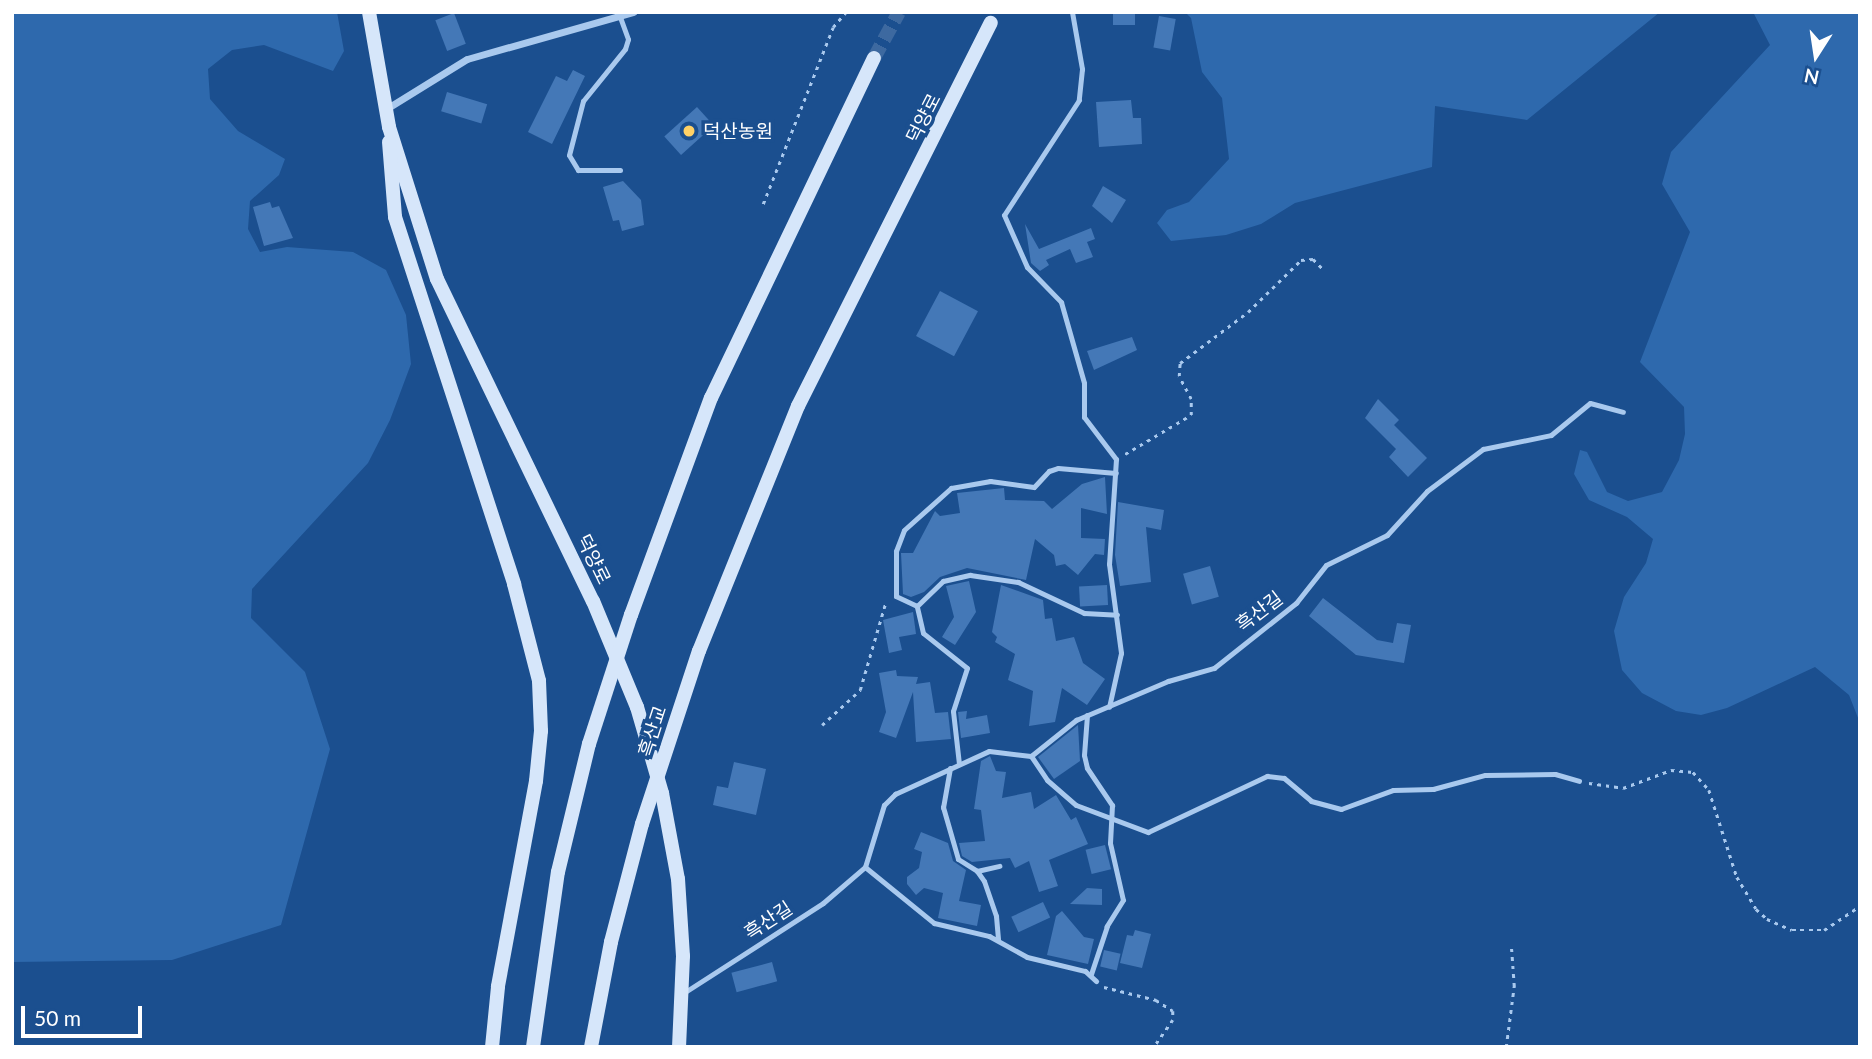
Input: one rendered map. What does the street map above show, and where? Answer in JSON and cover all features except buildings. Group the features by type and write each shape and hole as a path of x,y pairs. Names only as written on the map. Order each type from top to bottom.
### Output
{"main road":[{"name":"덕양로","path":"369,12 389,127 437,279 625,670 662,793 678,879 682,993 679,1047"},
{"name":"덕양로","path":"699,651 797,407 992,23"},
{"name":"덕양로","path":"533,1047 558,872 589,744 631,615 711,398 874,58"},
{"path":"389,127 396,217 514,584 539,681 541,731 536,781 492,1047"},
{"name":"흑산교","path":"591,1047 611,942 642,824 699,651"}],"street":[{"path":"386,109 467,60 633,12"}],"lane":[{"path":"1072,12 1082,69 1079,100 1004,215 1027,267 1061,302 1084,383 1084,417 1116,459 1109,564 1121,653 1109,706"},
{"path":"620,17 628,39 625,49 583,100 569,155 578,170 620,170"},
{"name":"흑산길","path":"1031,756 1087,715 1223,662 1296,603 1326,565 1387,535 1427,491 1483,449 1550,435 1590,403 1623,412"},
{"path":"958,764 953,705 968,677 967,668 923,633 917,607 897,596 896,551 904,530 946,490 983,482 1034,487 1049,471 1058,468 1116,473"},
{"path":"917,607 943,581 970,575 1018,582 1084,613 1117,615"},
{"path":"1087,715 1086,763 1112,805 1110,843 1121,880 1122,905 1107,926 1091,974"},
{"path":"1096,981 1091,974 1020,954 998,939 934,923 865,867 889,798 958,764 994,751 1019,758 1031,756 1047,780 1076,805 1112,820 1154,831 1254,780 1276,775 1311,802 1341,809 1393,790 1433,789 1485,775 1539,773 1579,781"},
{"path":"950,768 943,807 958,859 977,871 996,916 998,939"},
{"path":"977,871 999,866"},
{"name":"흑산길","path":"682,993 823,903 865,867"}],"path":[{"path":"763,204 833,27 846,12"},
{"path":"1116,459 1191,415 1191,399 1179,376 1180,363 1201,352 1301,260 1313,259 1324,270"},
{"path":"822,725 860,690 874,629 895,582"},
{"path":"1579,781 1623,788 1671,770 1693,772 1711,793 1737,877 1767,919 1786,929 1824,930 1860,906"},
{"path":"1506,1047 1513,1006 1511,944"},
{"path":"1096,981 1156,1000 1172,1011 1173,1020 1154,1047"}],"shaded area":[{"path":"12,12 337,12 344,51 333,71 264,45 232,50 208,69 210,99 238,131 285,159 279,175 250,201 248,229 260,252 287,247 353,252 386,270 406,315 411,364 390,420 368,463 252,589 251,618 305,672 330,749 281,925 172,960 12,962"},
{"path":"1185,12 1660,12 1527,120 1435,106 1432,167 1295,203 1261,224 1226,235 1171,241 1157,223 1167,210 1189,202 1229,159 1222,98 1202,72 1191,18"},
{"path":"1753,12 1860,12 1860,723 1849,695 1815,667 1727,708 1701,715 1676,711 1642,693 1622,670 1614,631 1624,597 1646,563 1653,539 1627,517 1589,500 1574,474 1580,450 1587,452 1607,492 1628,501 1662,492 1679,460 1685,434 1684,407 1640,362 1690,232 1662,184 1671,152 1770,45"}],"tunnel":[{"path":"874,58 899,12"}],"place":[{"name":"덕산농원","path":"689,131"}]}
